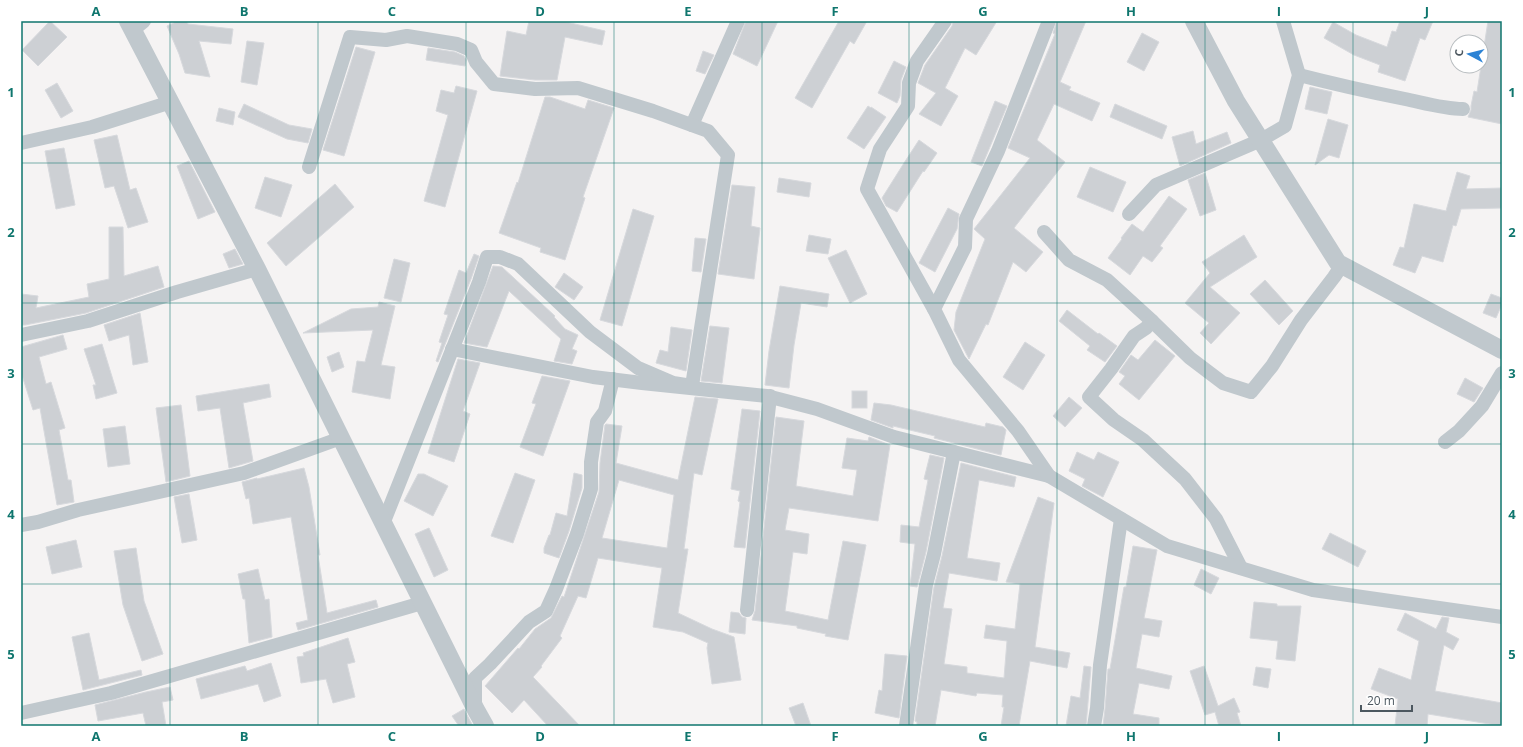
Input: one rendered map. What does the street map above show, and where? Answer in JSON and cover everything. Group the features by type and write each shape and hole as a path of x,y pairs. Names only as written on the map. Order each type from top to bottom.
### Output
{"street":[{"path":"692,125 738,21"},
{"path":"945,21 917,61 909,83 908,106 880,149 867,189 934,309 959,360 1018,431 1048,476"},
{"path":"934,309 965,247 966,219 998,151 1049,21"},
{"path":"1194,21 1236,101 1338,263 1502,350"},
{"path":"1129,214 1156,185 1261,140 1285,126 1299,75 1283,21"},
{"path":"135,24 171,102 258,269 422,603 485,726"},
{"path":"309,167 350,37 386,40 407,36 457,44 471,50 476,62 494,84 535,89 578,88 653,111 708,131 728,155 692,386 673,383 638,368 590,332 518,264 500,257 487,257 479,282 383,524"},
{"path":"1299,75 1355,89 1449,108 1463,109"},
{"path":"21,143 92,127 171,102"},
{"path":"1044,232 1069,260 1107,280 1190,358 1223,383 1251,392 1272,366 1301,320 1342,265"},
{"path":"21,335 88,321 177,292 258,269"},
{"path":"1152,321 1146,328 1134,336 1089,397 1114,420 1143,440 1185,479 1216,519 1241,568"},
{"path":"452,349 593,377 770,396 818,409 894,437 1048,476 1167,546 1313,590 1502,617"},
{"path":"1445,442 1482,406 1502,373"},
{"path":"476,710 475,678 490,664 528,622 546,611 556,589 577,534 591,489 591,462 597,422 605,411 613,379"},
{"path":"747,610 770,396"},
{"path":"21,525 38,522 78,510 244,473 341,438"},
{"path":"906,726 926,585 954,452"},
{"path":"1094,726 1097,708 1100,665 1122,519"},
{"path":"21,714 111,693 422,603"}],"building":[{"path":"50,21 67,37 38,66 22,50"},
{"path":"178,21 186,21 188,24 233,29 231,44 199,41 210,77 185,73 167,26"},
{"path":"529,21 562,21 605,31 602,45 565,37 557,80 535,80 500,76 507,31 526,35"},
{"path":"746,21 778,21 757,66 733,54"},
{"path":"839,21 867,21 854,44 850,41 812,108 795,98"},
{"path":"953,21 997,21 976,55 965,48 945,88 958,96 941,126 919,114 936,93 918,83 925,65 952,26"},
{"path":"1057,21 1086,21 1060,82 1071,87 1069,90 1100,103 1092,121 1054,104 1037,140 1065,162 1014,228 1043,252 1026,272 1013,262 988,325 986,324 969,359 954,330 956,312 985,239 974,229 1030,158 1008,148 1055,34 1053,33"},
{"path":"1400,21 1433,21 1425,40 1420,38 1405,81 1378,72 1380,65 1354,55 1324,38 1333,22 1356,35 1387,47 1392,31 1396,32"},
{"path":"1488,21 1502,21 1502,124 1468,117 1471,110 1474,91 1477,92 1480,74 1489,74 1489,34 1486,34"},
{"path":"1142,33 1159,42 1144,71 1127,62"},
{"path":"247,41 264,43 257,85 241,82"},
{"path":"356,47 375,52 344,156 323,150"},
{"path":"428,48 455,52 464,56 466,60 465,66 426,60"},
{"path":"703,51 714,55 705,74 696,71"},
{"path":"894,61 906,67 901,80 900,96 897,103 878,93"},
{"path":"57,83 73,111 61,118 45,90"},
{"path":"456,86 477,91 445,207 424,201 448,115 436,111 441,90 454,93"},
{"path":"1310,87 1332,92 1327,114 1305,109"},
{"path":"545,97 550,97 585,109 588,100 614,108 583,197 585,198 565,260 540,252 541,248 499,233 517,182 518,183"},
{"path":"995,101 1007,106 982,166 971,162"},
{"path":"244,104 289,125 312,129 308,143 287,139 238,117"},
{"path":"1115,104 1167,126 1162,139 1110,117"},
{"path":"868,106 886,117 864,149 847,138"},
{"path":"219,108 235,112 233,125 216,121"},
{"path":"1328,119 1348,125 1339,158 1329,155 1315,165"},
{"path":"1193,131 1196,144 1227,132 1231,143 1180,166 1172,137"},
{"path":"117,135 130,190 136,188 148,222 128,228 114,186 105,188 94,140"},
{"path":"919,140 937,153 924,172 923,171 897,212 886,206 882,198"},
{"path":"64,148 75,205 56,209 45,151"},
{"path":"189,161 215,212 198,219 177,166"},
{"path":"1090,167 1126,182 1113,212 1077,197"},
{"path":"1457,172 1470,176 1466,189 1502,188 1502,208 1461,209 1456,226 1453,225 1443,262 1422,256 1415,273 1393,265 1400,247 1404,248 1414,204 1446,211"},
{"path":"1205,173 1216,210 1200,216 1188,180"},
{"path":"265,177 292,185 281,217 255,208"},
{"path":"779,178 811,183 809,197 777,192"},
{"path":"335,184 354,207 286,266 267,243"},
{"path":"732,185 755,187 751,226 760,228 754,279 718,274"},
{"path":"1169,196 1187,209 1160,246 1163,248 1152,262 1143,256 1130,275 1108,258 1132,224 1143,232"},
{"path":"948,208 959,214 957,229 935,272 919,263"},
{"path":"633,209 654,216 622,326 600,320"},
{"path":"109,227 123,227 124,276 158,266 164,287 86,313 21,325 21,294 38,296 36,308 89,297 87,284 109,279"},
{"path":"809,235 831,239 828,254 806,251"},
{"path":"1244,235 1257,257 1210,287 1240,313 1211,344 1200,333 1209,323 1185,303 1210,273 1202,262"},
{"path":"695,238 706,239 701,272 692,271"},
{"path":"235,249 243,264 229,268 223,254"},
{"path":"846,250 867,294 850,303 828,258"},
{"path":"474,254 479,256 438,362 436,361 442,343 439,342 448,315 444,314 459,270 466,273"},
{"path":"394,259 410,263 401,302 384,298"},
{"path":"493,266 502,267 555,316 554,317 565,329 578,335 572,349 577,351 572,364 554,361 561,339 509,291 487,347 464,343"},
{"path":"564,273 583,287 574,300 555,287"},
{"path":"1265,280 1293,311 1279,325 1250,294"},
{"path":"780,286 829,294 827,307 801,303 789,388 765,385"},
{"path":"1491,294 1502,298 1502,304 1496,318 1483,313"},
{"path":"379,302 395,306 381,365 395,367 390,399 352,392 357,361 365,362 373,330 303,333 351,309 378,307"},
{"path":"1067,310 1098,334 1099,333 1117,346 1105,362 1087,350 1090,346 1059,321"},
{"path":"140,313 148,362 133,365 129,335 109,341 104,325"},
{"path":"710,326 729,328 722,383 701,381"},
{"path":"671,327 692,330 686,371 656,363 660,350 668,352"},
{"path":"63,335 67,349 39,357 46,384 51,382 65,428 59,430 68,480 71,480 74,502 57,505 40,408 33,410 21,372 21,347"},
{"path":"1155,340 1175,356 1139,400 1119,384 1125,376 1119,372 1131,355 1138,360"},
{"path":"1025,342 1045,355 1023,390 1003,377"},
{"path":"102,344 117,393 96,399 93,385 96,385 84,349"},
{"path":"339,352 344,367 332,372 327,357"},
{"path":"458,359 480,363 463,411 470,414 454,462 428,453"},
{"path":"542,376 570,381 543,456 520,447 536,404 532,403"},
{"path":"1465,378 1483,388 1474,402 1457,394"},
{"path":"269,384 271,397 243,403 253,461 229,468 220,408 198,411 196,396"},
{"path":"852,391 867,391 867,408 852,408"},
{"path":"695,397 718,399 702,475 694,473 684,549 688,549 678,613 712,629 734,637 741,680 712,684 707,648 708,643 683,632 653,627 662,568 598,558 586,598 578,596 560,636 562,638 541,666 542,667 533,677 580,726 548,726 524,700 512,713 485,686 535,629 551,618 562,596 564,597 599,492 600,463 605,425 622,426 616,463 678,480","holes":["619,480 674,495 667,548 602,538"]},
{"path":"1069,397 1082,408 1065,427 1053,416"},
{"path":"874,403 891,405 985,427 986,423 1003,427 1006,430 1001,455 934,438 935,436 893,426 893,428 871,420"},
{"path":"181,405 190,476 166,482 156,408"},
{"path":"742,409 760,411 745,548 734,547 740,491 731,489"},
{"path":"776,417 804,421 796,486 853,496 857,470 842,468 847,438 868,441 869,437 890,445 878,521 789,508 785,530 809,534 807,554 793,552 785,611 828,620 843,541 866,545 848,640 825,636 826,634 797,628 797,626 752,620 755,611"},
{"path":"125,426 130,464 108,467 103,429"},
{"path":"1077,452 1094,460 1098,452 1119,462 1103,497 1082,486 1085,479 1069,471"},
{"path":"930,455 944,458 926,552 917,587 910,586 915,544 900,542 901,525 919,527 928,480 924,479"},
{"path":"961,463 1016,477 1014,487 979,480 967,558 1000,563 997,581 949,573 943,608 952,609 944,664 967,667 967,673 1004,678 1007,641 984,638 986,625 1015,629 1020,584 1006,582 1038,497 1054,503 1035,647 1070,653 1067,668 1030,661 1019,726 1001,726 1004,707 1002,707 1003,695 977,693 976,696 941,690 935,726 917,726 917,722 915,721 934,587 942,556"},
{"path":"304,468 309,487 320,555 318,555 327,613 376,600 378,607 298,630 296,623 308,620 291,517 253,524 249,498 246,499 242,482"},
{"path":"515,473 535,480 513,543 491,536"},
{"path":"574,473 582,475 582,488 559,558 544,553 544,548 550,535 556,513 567,516"},
{"path":"418,474 424,474 448,486 433,516 404,501"},
{"path":"189,494 197,540 182,543 174,497"},
{"path":"429,528 448,570 434,577 415,534"},
{"path":"1330,533 1366,551 1358,567 1322,549"},
{"path":"76,540 82,567 52,574 46,547"},
{"path":"1133,546 1157,550 1144,618 1162,621 1159,637 1142,634 1136,668 1172,676 1169,689 1139,683 1133,714 1159,718 1159,726 1103,726 1108,669 1110,669 1124,587 1126,587"},
{"path":"136,548 144,601 163,654 142,661 123,605 114,551"},
{"path":"258,569 265,600 269,599 272,637 249,643 245,599 243,599 238,574"},
{"path":"1201,569 1219,578 1211,594 1194,585"},
{"path":"1254,602 1277,604 1277,606 1301,606 1295,661 1276,659 1278,641 1250,638"},
{"path":"731,612 739,613 742,617 746,618 745,634 729,632"},
{"path":"1405,613 1436,629 1442,617 1449,618 1446,632 1459,639 1453,650 1444,645 1435,691 1502,703 1502,726 1428,714 1427,726 1395,726 1398,699 1371,689 1379,668 1411,680 1419,641 1397,630"},
{"path":"89,633 99,680 141,670 142,675 83,690 72,637"},
{"path":"348,638 355,662 347,664 355,697 333,703 326,679 301,683 297,657 304,656 303,653"},
{"path":"885,654 907,656 899,718 875,713 879,690 882,691"},
{"path":"271,663 281,696 264,702 258,684 201,699 196,679 245,666 247,671"},
{"path":"1084,666 1091,667 1086,726 1066,726 1071,696 1080,698"},
{"path":"1204,666 1218,706 1234,698 1240,712 1237,713 1241,726 1219,726 1215,712 1205,715 1190,671"},
{"path":"1256,667 1271,669 1268,688 1253,685"},
{"path":"170,687 173,700 162,702 166,726 146,726 143,713 98,721 95,705"},
{"path":"803,703 811,726 796,726 789,708"},
{"path":"464,709 473,726 459,726 452,716"}]}
